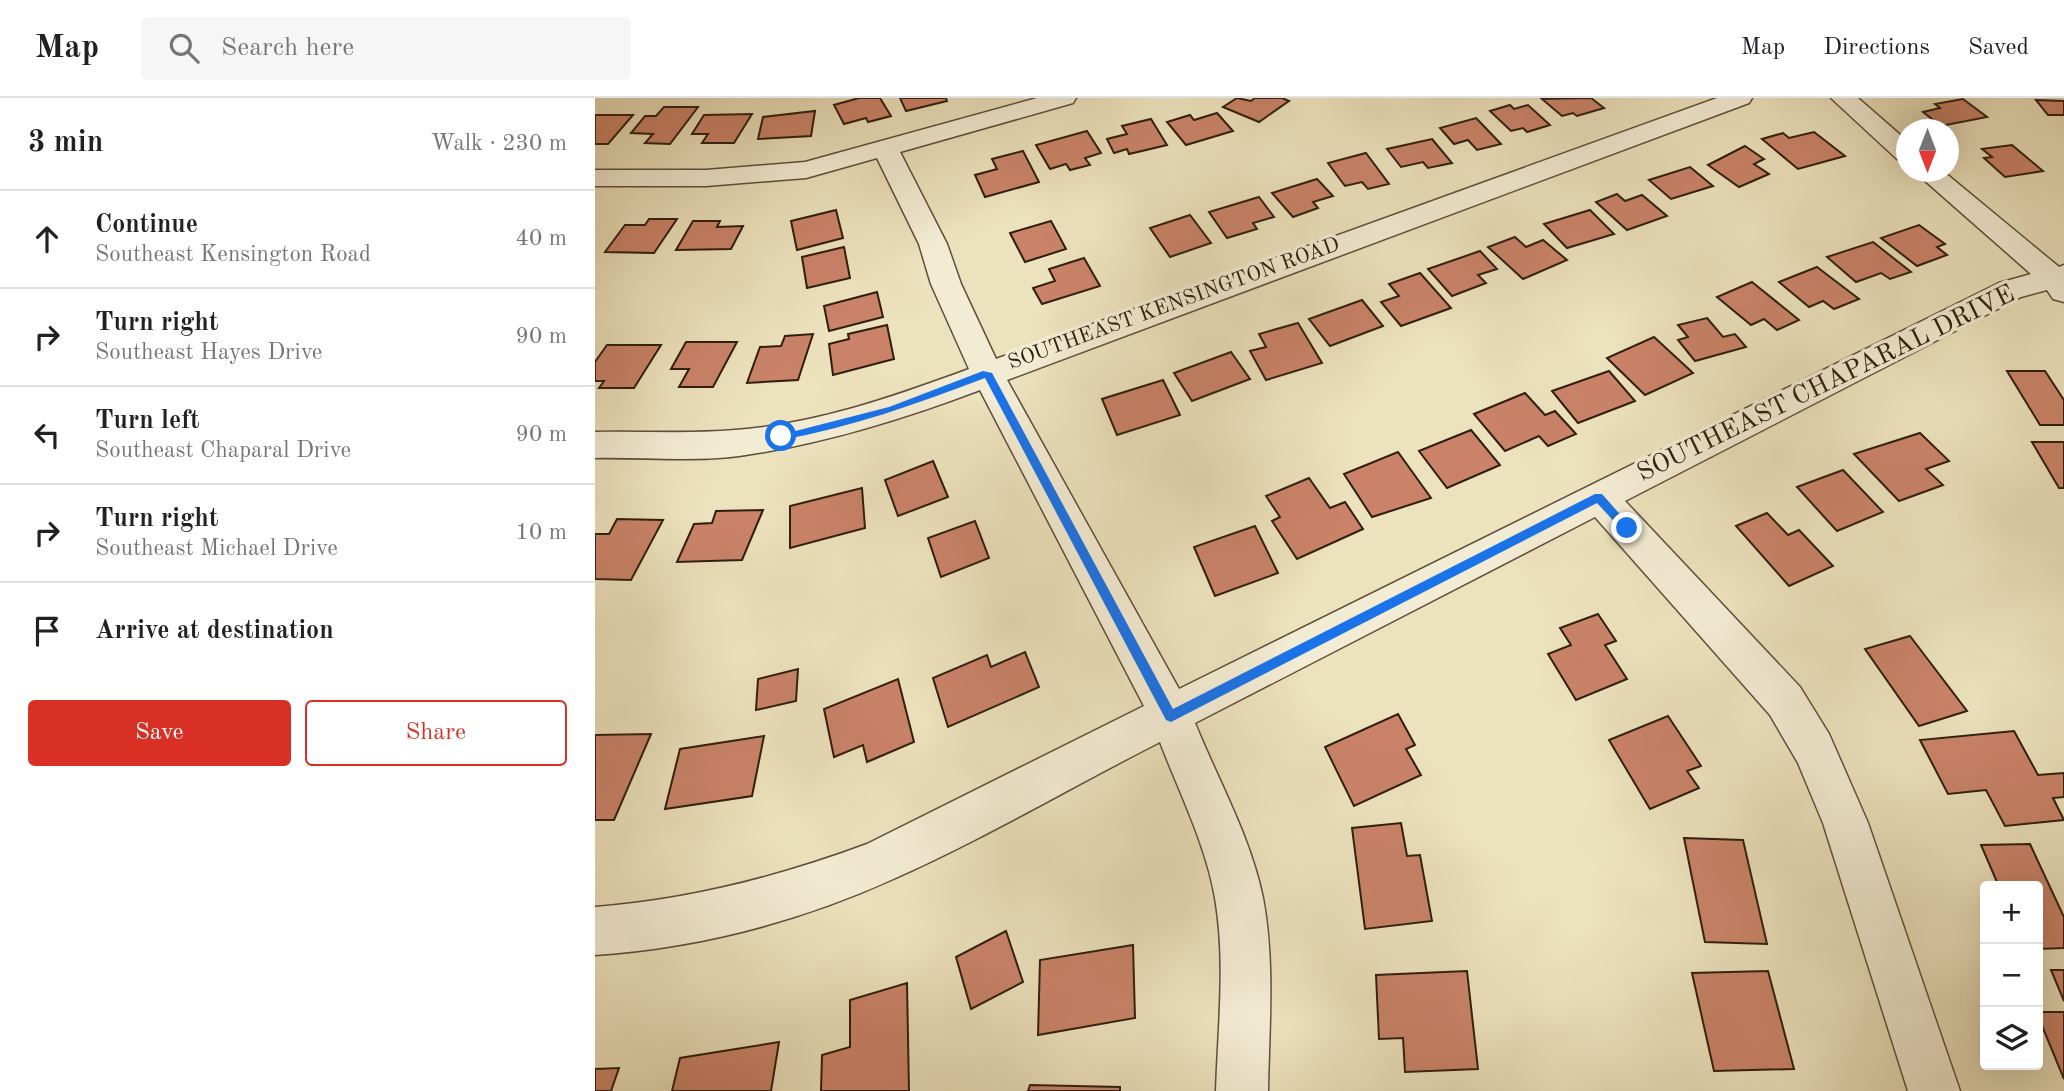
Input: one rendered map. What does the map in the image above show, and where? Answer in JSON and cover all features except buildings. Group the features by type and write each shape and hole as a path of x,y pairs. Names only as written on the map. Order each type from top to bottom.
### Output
{"street":[{"path":"595,178 706,178 776,174 886,150 1063,98"},
{"name":"SOUTHEAST KENSINGTON ROAD","path":"595,445 736,443 831,427 892,410 1740,98"},
{"path":"1843,98 1896,144"},
{"path":"886,150 933,244 946,284 987,373 1171,716 1227,856 1239,898 1245,958 1242,1091"},
{"path":"1940,182 2060,281"},
{"name":"SOUTHEAST CHAPARAL DRIVE","path":"595,931 639,929 679,922 792,896 877,863 2010,290 2060,281"},
{"path":"1599,497 1785,701 1805,729 1827,771 1850,833 1934,1091"}],"route":[{"path":"781,436 831,427 892,410 987,373 1171,716 1599,497 1627,528"}]}
